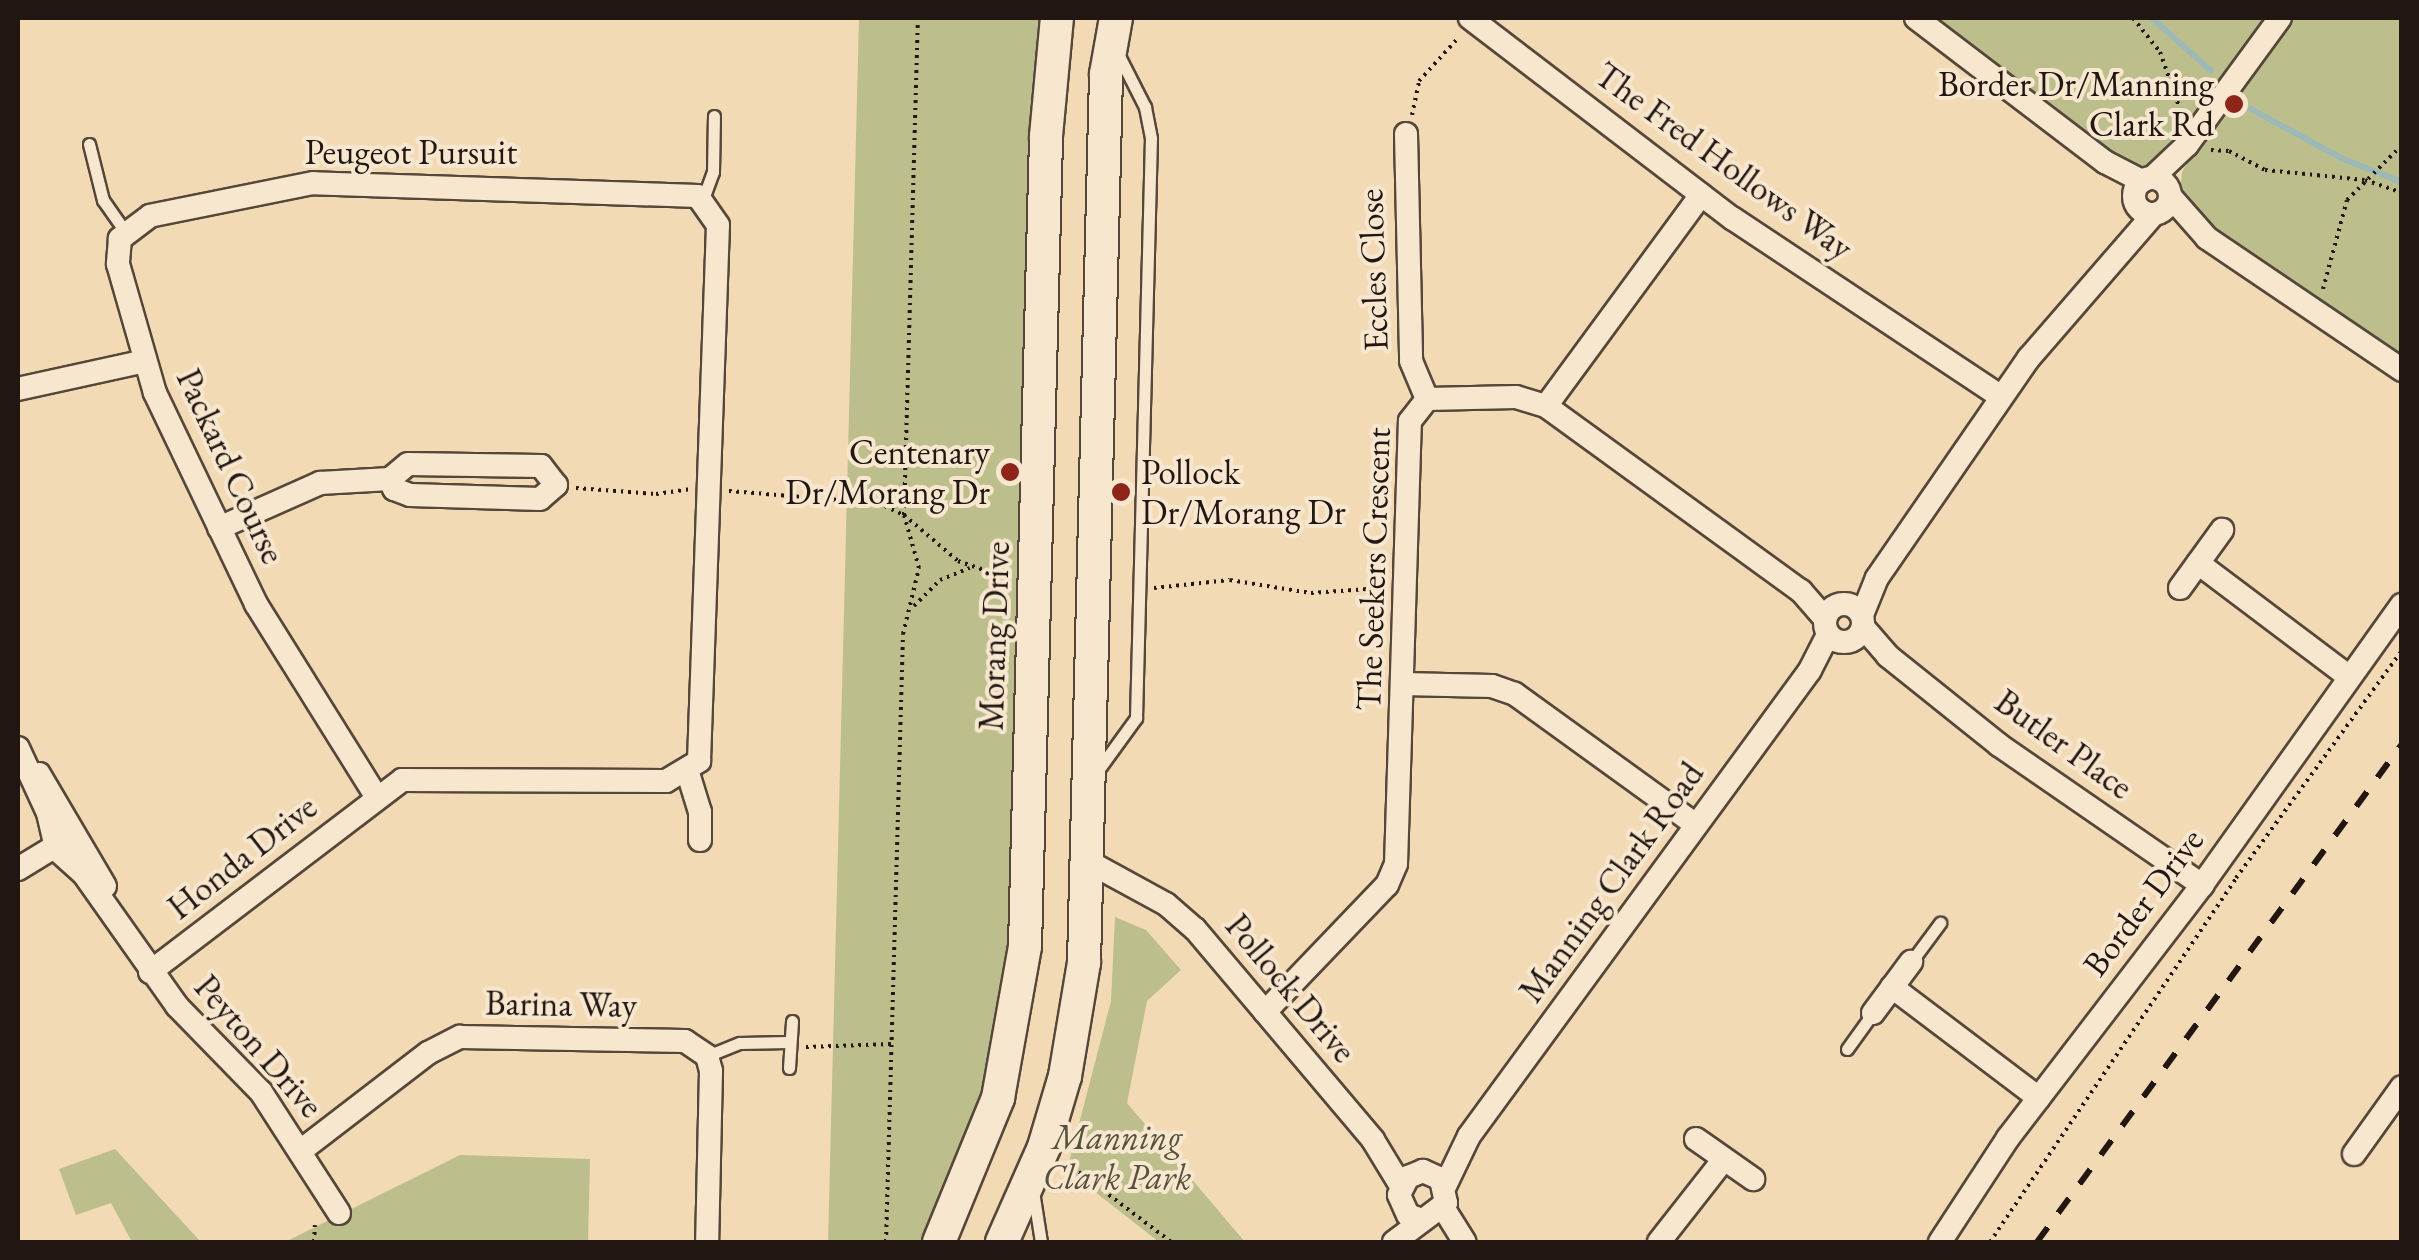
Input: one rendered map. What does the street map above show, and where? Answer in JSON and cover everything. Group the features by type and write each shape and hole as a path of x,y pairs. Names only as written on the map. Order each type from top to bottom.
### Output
{"main road":[{"name":"Morang Drive","path":"940,1242 998,1098 1022,984 1046,136 1056,18"},
{"path":"1002,1242 1030,1182 1076,1025 1086,895 1114,28"}],"street":[{"path":"1916,18 2196,230 2402,370"},
{"name":"Manning Clark Road","path":"1391,1242 1844,624 1997,403 2120,247 2152,197 2195,150 2280,18"},
{"name":"The Fred Hollows Way","path":"1481,21 1701,196 1997,403"},
{"name":"Eccles Close","path":"1406,134 1411,361 1427,399"},
{"name":"Peugeot Pursuit","path":"126,231 150,216 313,182 682,191 703,199"},
{"path":"1546,406 1701,196"},
{"path":"700,840 700,812 688,774 704,741 718,226 703,199"},
{"name":"Packard Course","path":"126,231 116,252 145,361 219,528 272,632 376,796"},
{"path":"18,389 145,361"},
{"name":"The Seekers Crescent","path":"1265,1012 1392,876 1403,684 1410,421 1427,399 1516,397 1546,406 1844,624"},
{"path":"219,528 320,483 390,479 408,464 548,468 556,485 540,500 410,495 394,489 390,479"},
{"path":"2180,588 2222,530"},
{"path":"2198,562 2348,676"},
{"name":"Border Drive","path":"1940,1242 2039,1098 2202,885 2402,605"},
{"name":"Butler Place","path":"1844,624 2000,745 2202,885"},
{"path":"1403,684 1492,686 1515,694 1696,825"},
{"name":"Peyton Drive","path":"18,748 56,793 59,842 94,862 121,929 150,972 261,1092 303,1149 339,1213"},
{"path":"376,796 425,775 666,781 688,774"},
{"name":"Honda Drive","path":"150,972 376,796"},
{"path":"18,866 59,842"},
{"name":"Pollock Drive","path":"1086,862 1145,893 1195,929 1461,1242"},
{"path":"1086,895 1145,893"},
{"path":"1873,1013 1911,962"},
{"path":"1892,987 2039,1098"},
{"name":"Barina Way","path":"303,1149 428,1053 460,1037 684,1042 707,1056"},
{"path":"707,1056 707,1242"},
{"path":"2354,1154 2402,1087"},
{"path":"1696,1139 1753,1179"},
{"path":"1659,1242 1724,1158"}],"lane":[{"path":"1089,781 1136,718 1151,138 1145,107 1114,28"},
{"path":"703,199 714,172 714,116"},
{"path":"89,144 103,200 126,231"},
{"path":"1911,962 1940,923"},
{"path":"1847,1049 1873,1013"},
{"path":"789,1068 792,1020"},
{"path":"707,1056 740,1043 788,1042"},
{"path":"1030,1182 1042,1242"}],"path":[{"path":"886,1242 903,634 914,606 918,556 904,514 918,18"},
{"path":"2133,18 2160,52 2181,116"},
{"path":"1406,134 1419,81 1481,21"},
{"path":"2312,311 2326,284 2347,200 2402,145"},
{"path":"2195,150 2215,146 2265,170 2364,180 2402,193"},
{"path":"556,485 656,494 711,488 867,500 904,514 970,568 1035,584"},
{"path":"914,606 940,580 970,568"},
{"path":"1140,587 1230,580 1312,593 1387,587"},
{"path":"1990,1242 2236,878 2402,650"},
{"path":"788,1042 892,1044"},
{"path":"1067,1163 1171,1242"},
{"path":"314,1242 315,1226"}],"green space":[{"path":"859,18 1040,18 1043,30 1030,106 1010,923 1002,1005 980,1099 922,1242 828,1242"},
{"path":"1937,18 2266,18 2164,156 2142,171 2120,164"},
{"path":"2294,18 2401,18 2401,359 2201,223 2180,193 2182,172 2193,154"},
{"name":"Manning Clark Park","path":"1115,917 1146,930 1181,970 1147,1001 1127,1103 1245,1242 1159,1242 1067,1170 1111,1001"},
{"path":"115,1149 201,1242 132,1242 111,1203 76,1215 59,1169"},
{"path":"460,1155 590,1159 588,1242 285,1242"}],"waterway":[{"path":"2152,18 2211,71"},
{"path":"2251,109 2343,159 2402,182"}],"railway":[{"path":"2037,1242 2402,744"}],"place":[{"name":"Border Dr/Manning Clark Rd","path":"2234,104"},
{"name":"Centenary Dr/Morang Dr","path":"1010,472"},
{"name":"Pollock Dr/Morang Dr","path":"1121,492"}]}
